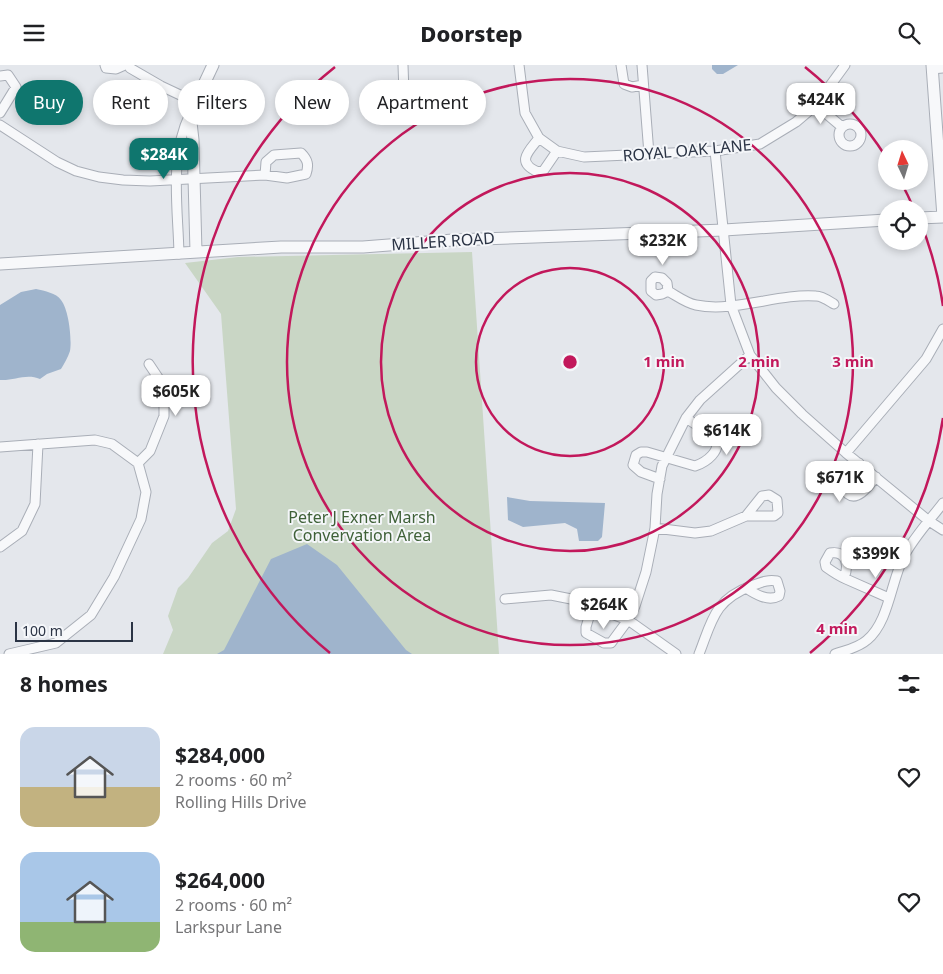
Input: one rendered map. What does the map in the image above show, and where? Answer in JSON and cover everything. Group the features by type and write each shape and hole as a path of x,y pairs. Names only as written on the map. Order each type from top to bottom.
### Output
{"street":[{"path":"105,65 106,68 116,69 125,65"},
{"path":"129,65 130,68 178,94"},
{"path":"206,80 214,65"},
{"path":"403,65 404,80"},
{"name":"ROYAL OAK LANE","path":"519,65 525,113 539,137 557,151 584,157 715,151 760,144 796,122 816,105 845,65"},
{"path":"621,65 624,84 632,87 643,85"},
{"path":"642,65 649,154"},
{"path":"928,218 943,217 935,68"},
{"path":"0,76 8,75 16,87 0,113"},
{"path":"816,105 842,127"},
{"path":"0,125 57,162 76,171 123,180 176,180 264,175 287,178 306,174 309,167 307,159 302,153 274,155 266,162 264,175"},
{"path":"179,253 176,180 179,143 185,125"},
{"path":"191,125 196,253"},
{"path":"539,137 526,155 525,161 529,168 538,172 544,169 557,151"},
{"path":"715,151 731,305 750,355 776,388 802,414 846,453 929,521 943,530"},
{"name":"MILLER ROAD","path":"0,264 281,247 363,247 453,239 724,230 878,220"},
{"path":"668,291 680,299 695,305 731,305 818,296 834,304"},
{"path":"846,453 926,359 943,329"},
{"path":"592,607 586,633 604,643 611,643 628,620 635,606 646,572 655,528 657,494 666,458 686,418 700,400 750,355"},
{"path":"138,463 150,451 164,416 164,398 159,379 149,364"},
{"path":"660,479 636,469 633,465 634,458 642,452 647,452 695,466 716,451 718,443 716,438 686,418"},
{"path":"0,447 95,440 112,444 138,463 146,492 141,519 114,577 91,615 56,643 8,654"},
{"path":"0,547 22,531 35,504 38,444"},
{"path":"859,463 846,480 844,485 847,493 857,495 863,492 876,477"},
{"path":"835,654 858,646 876,630 904,556 943,503"},
{"path":"655,528 695,533 711,531 746,516"},
{"path":"844,578 889,598"},
{"path":"699,654 716,612 722,603 735,593 746,588"},
{"path":"505,599 551,595 571,599 628,620 676,654"}],"green space":[{"name":"Peter J Exner Marsh Convervation Area","path":"472,252 499,654 163,654 173,630 168,616 178,588 188,578 212,543 228,531 236,509 221,314 185,263 238,257"}],"water":[{"path":"712,65 738,65 723,74 717,74 712,69"},
{"path":"36,289 56,296 64,305 70,333 70,351 61,369 47,374 40,379 25,377 0,380 0,305 21,292"},
{"path":"507,497 530,501 605,503 602,537 598,541 579,541 577,529 565,523 523,527 508,520"},
{"path":"307,544 337,565 406,650 412,654 217,654 224,650 271,559"}]}
